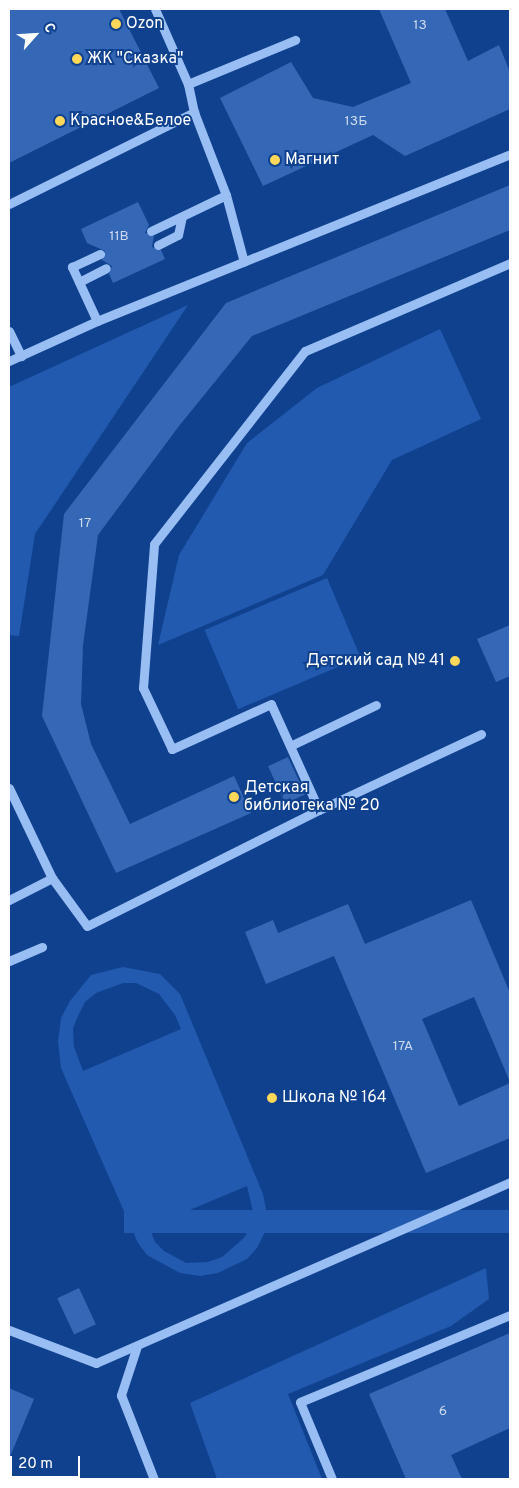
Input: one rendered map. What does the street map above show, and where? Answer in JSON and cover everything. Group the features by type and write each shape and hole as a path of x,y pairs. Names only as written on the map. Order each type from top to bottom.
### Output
{"lane":[{"path":"155,9 188,84 194,112 226,195 244,262"},
{"path":"188,84 295,40"},
{"path":"9,204 194,112"},
{"path":"9,361 97,321 510,154"},
{"path":"151,231 226,195"},
{"path":"158,245 178,235 182,216"},
{"path":"97,321 72,267 100,254"},
{"path":"319,810 292,745 271,704 172,749 143,688 154,544 305,351 510,263"},
{"path":"79,282 106,268"},
{"path":"9,331 21,356"},
{"path":"292,745 376,705"},
{"path":"9,788 52,878 87,926 319,810 481,734"},
{"path":"9,900 52,878"},
{"path":"9,961 42,947"},
{"path":"9,1330 96,1363 510,1182"},
{"path":"332,1479 300,1402 510,1315"},
{"path":"137,1346 121,1394 154,1479"}],"shaded area":[{"path":"188,305 35,534 19,636 9,635 9,387"},
{"path":"440,329 481,419 392,460 323,575 158,645 179,555 247,443 317,388"},
{"path":"327,578 361,657 238,709 205,630"},
{"path":"123,967 160,974 180,994 263,1194 267,1214 264,1234 257,1248 247,1259 218,1273 200,1276 180,1273 147,1255 138,1243 61,1068 58,1042 61,1018 70,1001 91,975","holes":["123,983 136,983 159,994 175,1015 181,1029 83,1071 74,1047 73,1028 78,1016 85,1002 96,993","247,1186 253,1212 251,1225 244,1238 222,1257 208,1262 186,1263 164,1251 155,1242 149,1227"]},
{"path":"124,1210 510,1210 510,1233 124,1233"},
{"path":"486,1268 489,1299 451,1326 288,1394 322,1479 217,1479 190,1403"}],"building":[{"name":"ЖК \"Сказка\"","path":"9,9 119,9 159,88 9,163"},
{"path":"379,9 445,9 468,61 499,45 510,72 510,109 405,156 373,135 263,186 220,98 291,62 313,98 353,107 411,83"},
{"path":"510,185 510,230 252,336 179,426 98,535 83,645 81,704 91,744 130,824 234,776 251,813 116,873 42,716 64,514 226,303"},
{"path":"138,202 149,225 145,233 154,236 152,247 161,250 165,259 113,283 109,274 112,266 102,260 105,251 87,243 81,229"},
{"path":"510,625 510,676 496,682 477,639"},
{"path":"288,757 305,794 285,803 268,766"},
{"path":"471,900 510,993 510,1082 474,997 422,1019 459,1106 510,1083 510,1138 426,1173 334,956 266,984 245,932 273,920 278,933 348,904 365,944"},
{"path":"79,1288 96,1324 74,1334 57,1298"},
{"path":"510,1333 510,1428 451,1455 462,1479 406,1479 369,1394"},
{"path":"9,1388 34,1399 9,1459"}],"place":[{"name":"Ozon","path":"116,24"},
{"name":"ЖК \"Сказка\"","path":"77,59"},
{"name":"Красное&Белое","path":"60,121"},
{"name":"Магнит","path":"275,160"},
{"name":"Детский сад № 41","path":"455,661"},
{"name":"Детская библиотека № 20","path":"234,797"},
{"name":"Школа № 164","path":"272,1098"}]}
